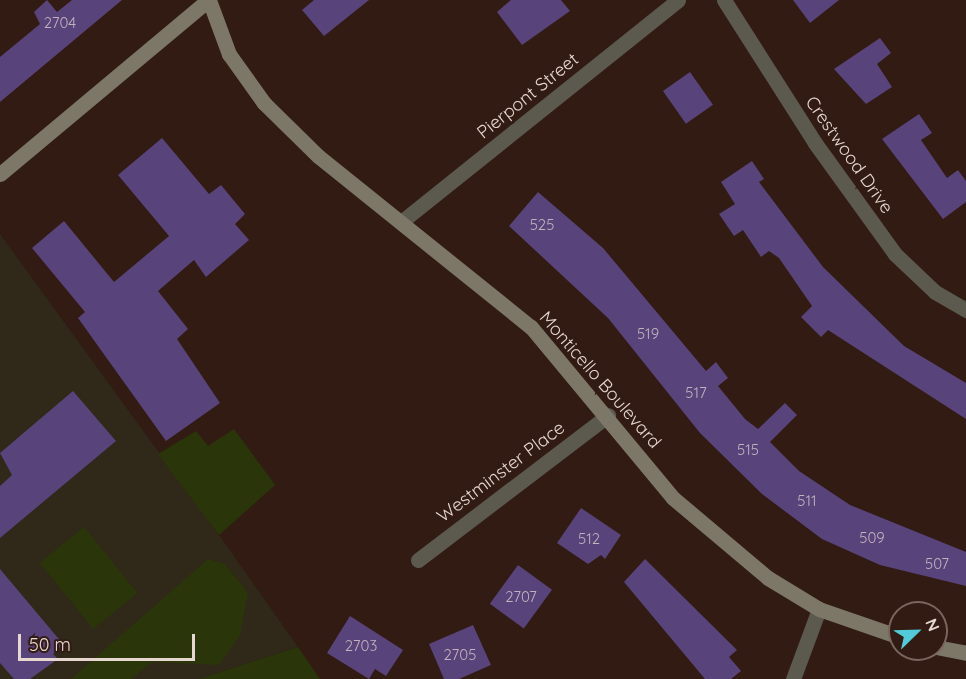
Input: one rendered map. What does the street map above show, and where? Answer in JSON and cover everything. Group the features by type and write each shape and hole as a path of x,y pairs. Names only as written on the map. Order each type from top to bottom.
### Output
{"street":[{"path":"0,174 209,0"},
{"name":"Monticello Boulevard","path":"209,0 229,54 264,103 318,156 531,327 608,415 673,498 749,566 819,609 888,633"},
{"name":"Pierpont Street","path":"401,222 678,0"},
{"name":"Crestwood Drive","path":"724,0 815,143 895,254 935,292 966,310"},
{"name":"Westminster Place","path":"418,560 608,415"},
{"path":"793,679 819,609"},
{"path":"948,649 966,653"}],"shaded area":[{"path":"0,234 298,647 199,679 0,679"}],"green space":[{"path":"234,429 275,485 219,535 158,454 196,431 208,446"},
{"path":"84,527 137,593 93,629 40,563"},
{"path":"208,559 225,564 248,593 240,635 219,665 152,662 131,679 71,679"},
{"path":"298,647 320,679 199,679"}],"building":[{"path":"47,0 57,12 72,0 122,0 0,102 0,57 40,24 34,12"},
{"path":"314,0 369,0 324,36 302,10"},
{"path":"511,0 561,0 570,11 522,45 497,12"},
{"path":"793,0 839,0 810,23"},
{"path":"880,38 891,53 877,64 892,87 866,104 834,69"},
{"path":"690,72 713,105 686,124 663,91"},
{"path":"919,114 932,133 921,140 947,178 958,170 966,181 966,202 943,219 882,139"},
{"path":"162,138 209,194 221,185 245,214 235,224 249,240 206,277 194,260 158,291 188,329 177,339 220,403 166,441 78,318 85,312 32,248 64,221 114,282 169,236 118,175"},
{"path":"752,161 764,179 759,182 823,267 904,346 966,383 966,419 828,330 821,337 801,317 812,306 779,258 769,251 761,257 743,230 734,236 719,214 735,204 721,182"},
{"path":"538,192 603,248 706,371 716,362 728,378 718,386 745,419 758,429 785,403 797,415 770,442 799,471 850,505 966,552 966,586 880,565 822,539 762,494 700,433 608,318 509,226"},
{"path":"73,391 116,441 0,538 0,486 12,475 0,453"},
{"path":"581,508 621,535 605,559 601,555 588,564 557,543"},
{"path":"645,559 737,650 729,657 741,671 731,679 705,679 624,582"},
{"path":"518,565 552,590 524,629 490,604"},
{"path":"0,569 63,644 53,654 58,659 30,679 14,679 0,663"},
{"path":"350,616 403,650 386,676 375,669 369,679 327,653"},
{"path":"473,625 491,665 459,679 444,679 429,644"}]}
